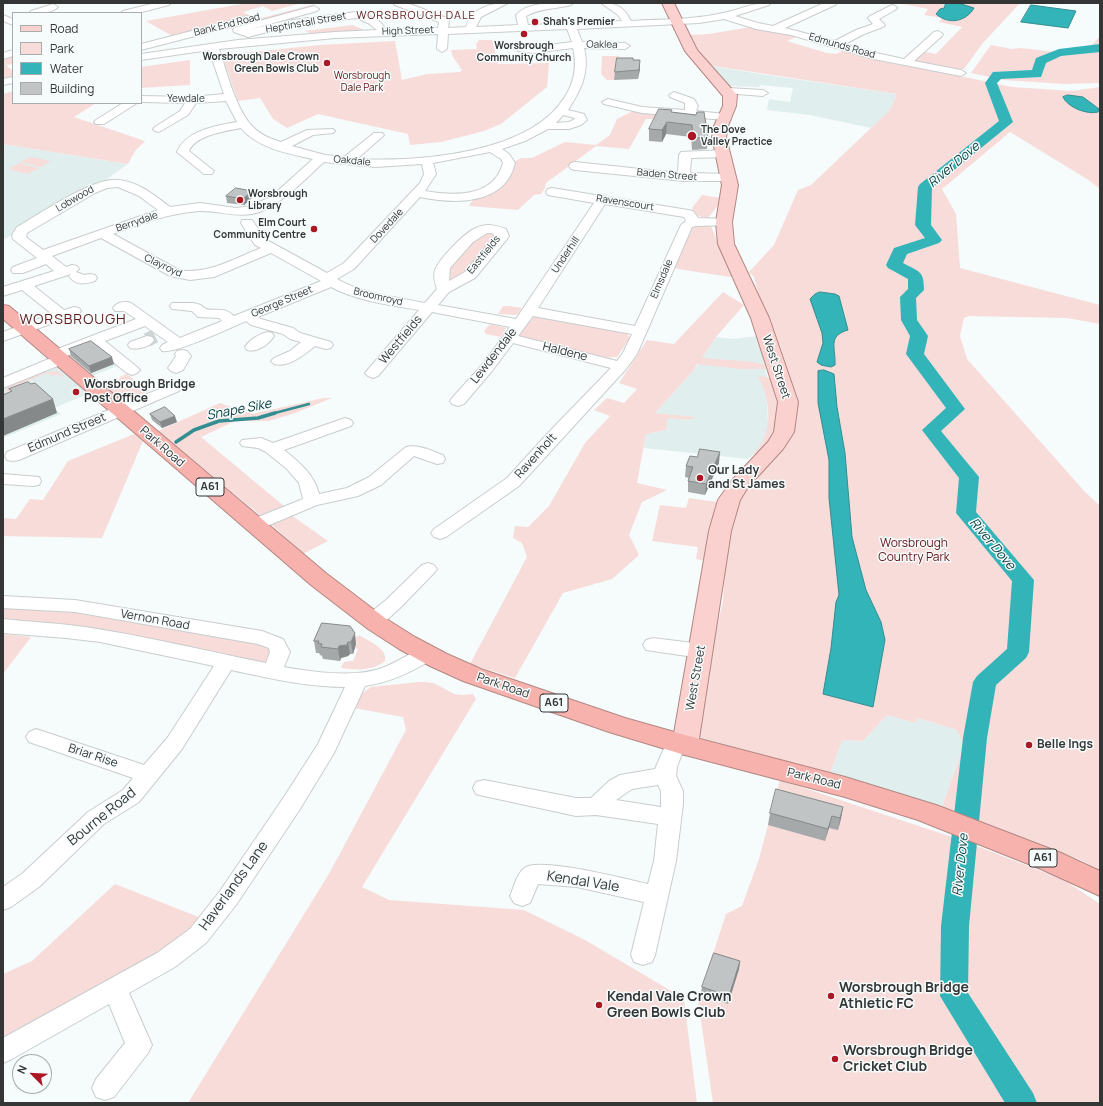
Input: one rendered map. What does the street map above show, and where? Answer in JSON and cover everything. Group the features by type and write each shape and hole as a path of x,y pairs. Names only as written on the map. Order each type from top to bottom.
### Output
{"highway":[{"name":"Park Road","path":"3,310 318,580 373,621 426,654 455,669 476,677 618,725 680,744 845,787 926,812 1051,861 1100,884"}],"main road":[{"path":"668,3 691,51 728,91"},
{"name":"West Street","path":"680,744 701,651 720,531 729,500 740,483 776,444 784,432 787,416 788,402 760,318 726,244 724,222 730,190 719,130 731,101 728,91"}],"street":[{"path":"130,12 166,3"},
{"path":"398,3 444,20 442,49"},
{"path":"408,7 424,3"},
{"path":"470,29 471,23 481,11 503,3"},
{"path":"489,9 514,14 568,3"},
{"path":"606,3 622,14 628,24"},
{"path":"725,16 766,3"},
{"path":"776,28 832,3"},
{"name":"Heptinstall Street","path":"313,6 238,30 248,34 285,24 356,15 362,16 379,26 382,32"},
{"name":"Bank End Road","path":"142,47 313,6"},
{"path":"38,12 56,8"},
{"path":"836,45 860,32 884,26 873,18 892,8"},
{"path":"514,14 523,27"},
{"name":"High Street","path":"142,57 214,46 285,38 382,32 628,24 725,16"},
{"name":"Edmunds Road","path":"725,16 756,26 776,28 874,56 961,73"},
{"name":"Oakdale","path":"214,46 238,116 249,131 264,140 281,147 321,158 395,163 427,161 492,148 530,134 546,125 560,111 574,89 581,70 581,56 571,26"},
{"path":"906,62 938,34"},
{"name":"Oaklea","path":"522,49 533,50 556,46 578,45 625,46"},
{"path":"728,91 763,93"},
{"path":"674,95 690,101 692,106 690,114"},
{"name":"Yewdale","path":"142,99 192,100 231,97"},
{"path":"159,129 184,113 192,100"},
{"path":"608,102 635,103 690,114 724,117"},
{"path":"100,122 130,104"},
{"path":"546,125 570,126 581,120 580,116 560,111"},
{"path":"207,171 185,154 183,152 183,147 187,143 206,133 244,124"},
{"path":"281,147 311,132 329,130"},
{"path":"348,161 378,135"},
{"path":"418,193 451,198 462,198 473,196 488,189 504,177 508,170 509,163 505,157 492,148"},
{"path":"684,177 685,155 723,154"},
{"path":"254,218 321,158"},
{"name":"Dovedale","path":"328,280 349,266 418,193 430,174 427,161"},
{"name":"Baden Street","path":"575,166 607,167 684,177 729,178"},
{"name":"Lobwood","path":"71,272 45,257 20,238 19,235 22,230 91,190 105,184 118,183 129,186 143,193 167,212"},
{"name":"Ravenscourt","path":"552,192 681,212 688,214 694,222"},
{"name":"Underhill","path":"529,311 602,200"},
{"name":"Berrydale","path":"45,257 103,234 167,212 200,207 254,218"},
{"name":"Broomroyd","path":"254,218 257,240 328,280 363,295 519,324"},
{"path":"694,222 724,222"},
{"name":"Elmsdale","path":"621,366 630,354 687,225 694,222"},
{"name":"Eastfields","path":"428,307 444,289 470,275 502,236 501,232 493,229 486,229 474,233 442,269 441,284 444,289"},
{"name":"Clayroyd","path":"103,234 175,273 190,276 209,274 272,248"},
{"path":"18,270 45,257"},
{"path":"3,292 71,272 81,280 90,278"},
{"name":"George Street","path":"147,320 150,338 175,352 233,322 328,280"},
{"path":"3,337 68,313 24,285"},
{"path":"120,308 126,306 147,320"},
{"path":"177,306 193,307 204,314 222,314 233,322"},
{"name":"Westfields","path":"374,373 428,307"},
{"path":"529,311 640,331"},
{"name":"Lewdendale","path":"458,401 487,368 529,311"},
{"path":"248,316 272,332"},
{"path":"3,383 95,340 147,320"},
{"path":"252,347 272,332 288,331 295,336 319,343 279,361"},
{"name":"Haldene","path":"509,338 621,366"},
{"path":"95,340 123,368"},
{"name":"Ravenholt","path":"440,532 490,500 514,481 559,430 621,366"},
{"name":"Edmund Street","path":"8,455 120,410 169,393"},
{"path":"272,449 293,440 349,422"},
{"path":"248,443 261,443 272,449 303,475 309,486 312,501"},
{"path":"254,525 312,501 352,492 374,481 415,447 437,459"},
{"path":"3,470 8,455"},
{"path":"3,479 33,481"},
{"path":"373,621 393,604 428,569"},
{"name":"Vernon Road","path":"3,602 75,606 262,638 276,644 280,652 273,671"},
{"path":"3,626 67,631 306,677 356,679 377,677 397,671 426,654"},
{"path":"653,645 701,651"},
{"name":"Bourne Road","path":"5,897 31,880 96,818 131,796 175,743 227,661"},
{"name":"Haverlands Lane","path":"3,1051 166,960 198,936 292,803 327,747 355,686 356,679"},
{"name":"Briar Rise","path":"36,737 149,775"},
{"path":"642,955 658,896 665,861 671,817 672,791 665,776 666,767 680,744"},
{"path":"596,806 617,787 628,781 665,776"},
{"path":"484,788 576,807 596,806 671,817"},
{"name":"Kendal Vale","path":"522,896 527,880 532,874 577,878 658,896"},
{"path":"106,1088 139,1045 115,989"}],"shaded area":[{"path":"707,65 897,94 890,110 871,128 810,115 767,110 769,99 790,102 793,88 760,85 759,87 729,86"},
{"path":"3,144 128,164 103,182 3,240"},
{"path":"759,336 767,377 759,377 764,387 767,403 768,423 767,435 759,449 748,459 644,448 646,434 666,430 668,418 689,420 695,417 654,414 694,370 716,337 733,339"},
{"path":"89,343 117,366 79,381 92,392 54,408 61,414 3,438 3,387 58,356"},
{"path":"887,715 916,723 918,718 958,730 964,745 942,807 830,774 842,740 863,741"}],"green space":[{"path":"247,3 301,3 272,11 263,6 243,12 250,16 174,37 146,21"},
{"path":"899,3 1020,3 982,44 964,69 955,70 912,62 920,51 936,54 962,27 939,22 943,18 924,15 928,9"},
{"path":"315,4 312,8 237,29 220,29"},
{"path":"352,25 362,29 363,31 310,34 305,31"},
{"name":"Worsbrough Country Park","path":"751,27 799,36 787,41 827,53 836,54 846,49 1012,87 1072,91 1100,87 1100,189 1087,179 1010,132 942,189 956,214 960,268 1100,305 1100,324 1067,318 969,316 964,318 960,336 967,359 1085,492 1100,506 1100,870 1081,860 942,807 964,745 957,730 918,718 916,723 887,715 863,741 842,740 830,774 699,737 705,679 723,601 727,534 737,500 789,439 797,419 797,404 761,306 754,277 749,272 774,245 798,190 811,185 890,110 897,94 707,65 687,35 709,34"},
{"path":"1100,36 1100,83 1064,84 1004,80 971,73 991,45 1012,49 1020,48 1056,52 1091,46"},
{"name":"Worsbrough Dale Park","path":"479,40 492,40 498,64 549,63 547,87 501,124 484,131 441,142 410,145 408,134 318,114 287,128 273,119 260,98 238,101 222,55 320,45 395,41 402,80 427,74 460,72 462,70 453,57 451,50 477,49 476,44"},
{"path":"12,54 12,64 6,65 12,70 12,78 3,81 3,58"},
{"path":"602,56 619,56 614,80 607,80 601,74"},
{"path":"190,60 190,85 142,88 142,67"},
{"path":"12,91 12,104 94,104 74,117 145,141 135,151 128,164 3,144 3,94"},
{"path":"633,111 656,114 653,119 646,119 629,149 596,146 546,183 541,194 534,195 518,210 469,206 475,196 484,193 512,163 521,158 532,158 565,142 596,145 610,135 617,119"},
{"path":"31,157 51,161 41,167 20,162"},
{"path":"19,163 39,168 28,174 8,169"},
{"path":"702,195 721,198 720,203 708,218 694,214 692,208"},
{"path":"694,224 711,226 732,276 730,277 678,269 672,266 688,229"},
{"path":"484,230 496,234 494,239 491,239 486,245 488,247 467,273 446,284 447,266"},
{"path":"723,292 744,305 716,337 702,358 754,362 765,365 766,369 740,369 697,364 694,370 655,413 696,417 689,420 668,418 666,430 646,434 637,483 667,490 642,502 629,535 639,555 612,579 563,593 515,678 470,664 527,557 522,543 513,538 515,526 528,527 549,506 585,443 610,416 594,410 607,398 624,403 637,389 619,383 647,340 674,344"},
{"path":"503,306 522,308 517,315 498,314"},
{"path":"536,315 625,331 630,338 617,357 602,358 526,339 517,335 529,317"},
{"path":"490,324 506,328 501,337 486,334 484,331"},
{"path":"57,371 64,376 62,377 58,374 52,376 47,373 10,388 12,391 8,393 6,390 9,386 22,379 45,373"},
{"path":"127,374 142,386 130,386 118,382 120,377"},
{"path":"758,376 767,377 774,380 781,402 780,423 761,455 753,454 760,446 764,437 767,427 768,406 766,396"},
{"path":"111,382 121,386 149,391 124,402 103,385"},
{"path":"324,398 332,398 295,413 269,421 235,421 201,437 284,506 261,516 158,431 220,403 252,414"},
{"path":"134,434 143,441 102,538 3,536 3,518 16,519 30,499 43,500 68,461"},
{"path":"689,498 717,502 706,561 696,559 698,547 652,541 660,505 686,508"},
{"path":"291,515 328,541 303,554 271,524"},
{"path":"3,606 74,610 259,642 271,646 274,654 268,665 3,622"},
{"path":"3,634 31,637 3,674"},
{"path":"359,635 372,642 383,652 385,661 375,667 370,668 341,668 344,662 353,661 358,649 355,648 357,643 353,640"},
{"path":"419,682 433,683 456,694 473,694 476,699 362,887 389,900 524,910 585,940 673,992 684,1000 697,1103 188,1103 330,872 406,730 403,717 354,708 360,695 371,687"},
{"path":"780,780 964,841 1064,880 1100,904 1100,1103 713,1103 698,1000 726,914 742,906 759,859"},
{"path":"115,884 201,918 152,961 3,1041 3,974 32,961"}],"water":[{"path":"946,3 958,3 974,8 971,13 962,19 951,21 946,20 936,14 940,9 944,8"},
{"path":"1031,5 1076,11 1068,28 1021,22"},
{"path":"1068,95 1083,97 1099,109 1098,112 1094,113 1083,111 1073,107 1065,101 1063,97"},
{"path":"820,292 839,296 848,330 841,333 835,339 835,365 831,367 821,365 817,362 823,343 822,333 810,299 815,294"},
{"path":"824,370 834,374 837,407 845,453 852,537 866,590 881,622 885,640 873,707 823,694 831,648 836,602 839,595 829,498 829,460 818,403 818,371"}],"building":[{"path":"617,58 633,58 633,60 640,60 639,70 615,72"},
{"path":"659,109 696,115 697,112 704,112 708,137 693,138 692,125 667,122 662,130 649,129"},
{"path":"236,188 252,191 243,199 226,196"},
{"path":"91,341 112,357 89,366 69,349"},
{"path":"28,382 31,384 35,383 53,399 3,419 3,395 12,391 9,389"},
{"path":"165,407 175,416 160,422 150,414"},
{"path":"700,449 720,452 706,484 688,481 693,467 686,466 690,456 697,457"},
{"path":"322,623 350,626 355,633 351,642 348,642 347,645 339,646 338,649 321,647 322,644 318,643 319,641 314,641"},
{"path":"776,789 843,807 840,818 832,816 828,829 770,813"},
{"path":"714,953 740,961 729,996 702,987"}],"waterway":[{"name":"River Dove","path":"1022,1103 954,996 955,926 975,738 985,682 1018,652 1023,580 966,513 969,477 931,430 956,409 915,354 919,336 909,320 908,297 916,290 916,277 894,265 900,251 934,240 923,225 925,187 1006,122 991,83 997,75 1037,74 1040,61 1059,53 1100,48"},
{"name":"Snape Sike","path":"271,414 309,404"},
{"name":"Snape Sike","path":"176,442 194,430 219,421 258,418 275,413"}],"tunnel":[{"path":"147,340 155,336"}],"place":[{"name":"Shah's Premier","path":"535,22"},
{"name":"Worsbrough Community Church","path":"524,34"},
{"name":"Worsbrough Dale Crown Green Bowls Club","path":"327,63"},
{"name":"The Dove Valley Practice","path":"692,136"},
{"name":"Worsbrough Library","path":"240,200"},
{"name":"Elm Court Community Centre","path":"314,229"},
{"name":"Worsbrough Bridge Post Office","path":"76,392"},
{"name":"Our Lady and St James","path":"700,478"},
{"name":"Belle Ings","path":"1029,745"},
{"name":"Worsbrough Bridge Athletic FC","path":"831,996"},
{"name":"Kendal Vale Crown Green Bowls Club","path":"599,1005"},
{"name":"Worsbrough Bridge Cricket Club","path":"835,1059"}],"district":[{"name":"WORSBROUGH DALE","path":"416,16"},
{"name":"WORSBROUGH","path":"73,320"}]}
